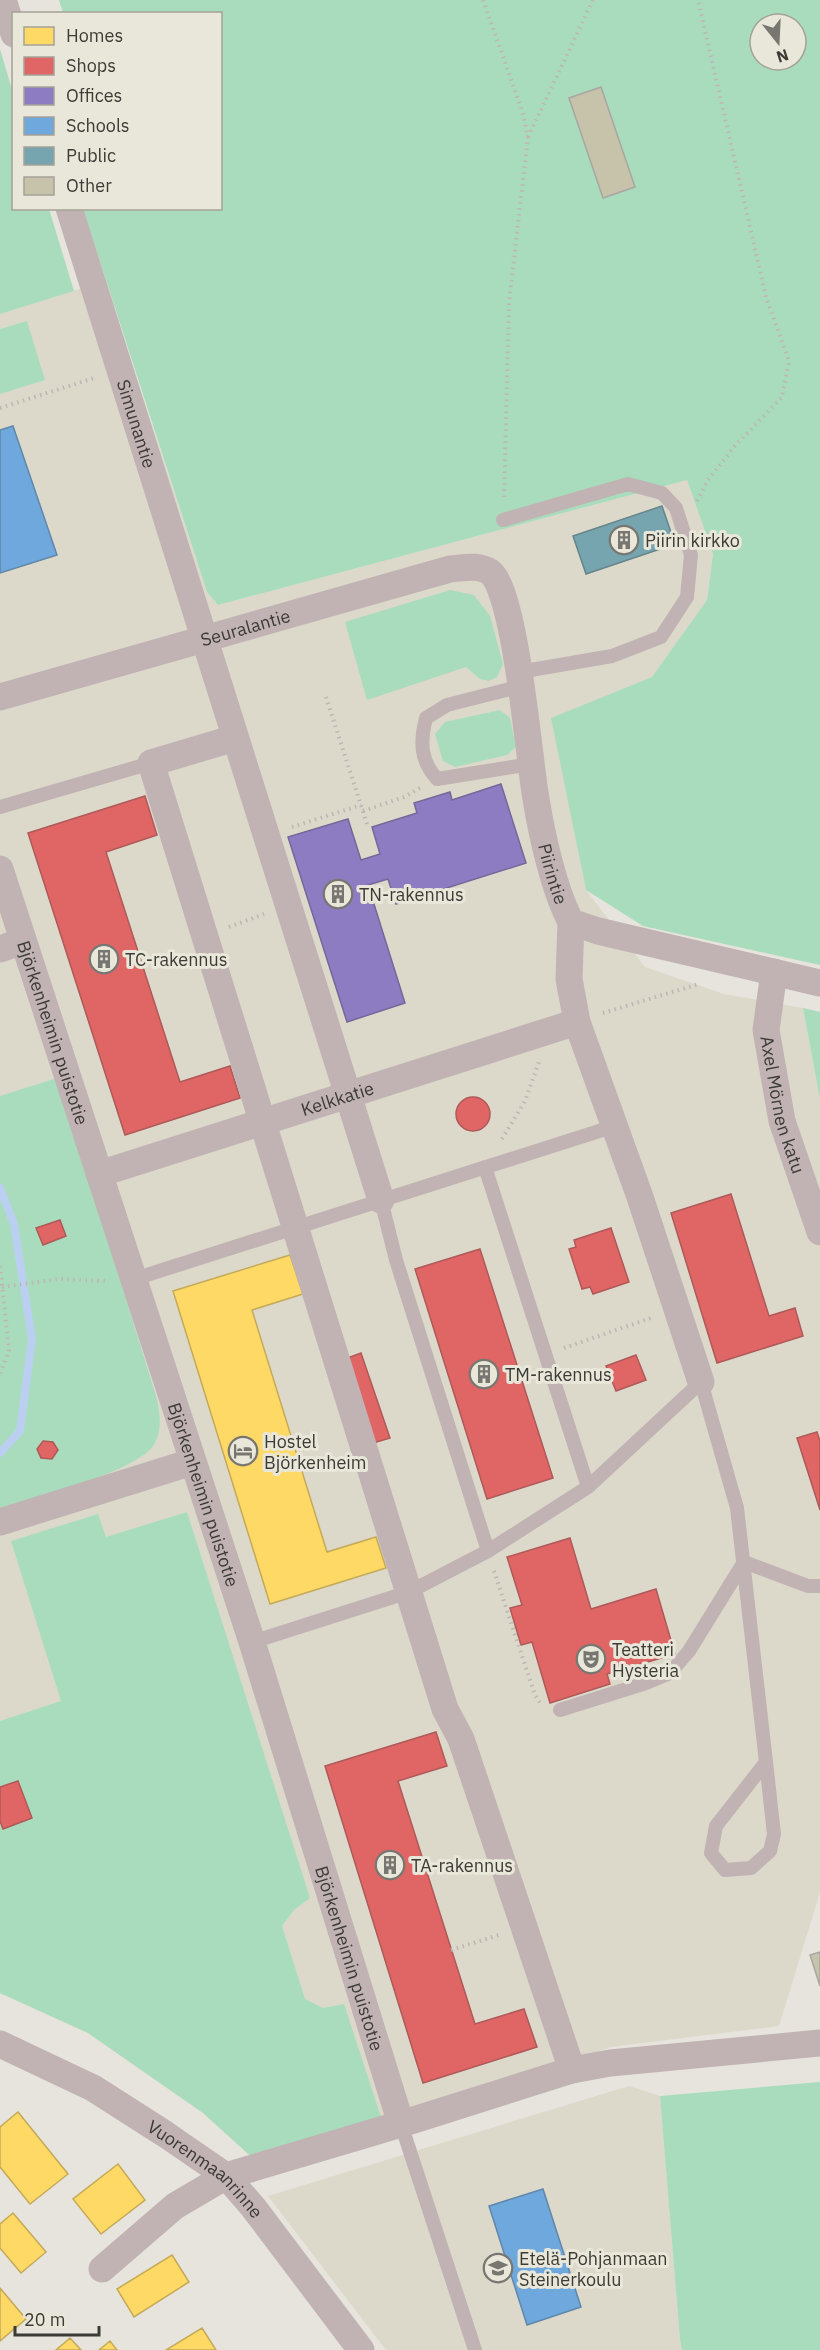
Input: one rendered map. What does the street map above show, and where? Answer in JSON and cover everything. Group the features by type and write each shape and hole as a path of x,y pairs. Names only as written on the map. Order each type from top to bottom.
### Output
{"street":[{"path":"3,0 12,28"},
{"name":"Simunantie","path":"70,210 381,1200"},
{"name":"Seuralantie","path":"0,697 450,569 478,567 492,573"},
{"name":"Piirintie","path":"492,573 499,586 507,612 520,679 536,800 560,902 571,922 598,931 820,983"},
{"path":"235,738 151,763 445,1709 461,1740 572,2070"},
{"name":"Björkenheimin puistotie","path":"0,869 12,945 99,1174 134,1279 252,1642 401,2124"},
{"path":"571,922 569,979 578,1022 701,1382"},
{"name":"Axel Mörnen katu","path":"774,972 766,1030 782,1121 820,1233"},
{"name":"Kelkkatie","path":"99,1174 578,1022"},
{"path":"0,1522 192,1462"},
{"path":"102,2269 175,2206 225,2176 572,2070 610,2063 820,2043"},
{"name":"Vuorenmaanrinne","path":"0,2044 93,2088 225,2176 253,2207 361,2350"}],"lane":[{"path":"503,520 628,484 662,493 676,508 691,555 687,597 661,637 612,656 520,679 447,705 426,718 420,739 428,769 437,779 531,764"},
{"path":"0,807 151,763"},
{"path":"134,1279 615,1126"},
{"path":"485,1167 588,1487"},
{"path":"381,1200 396,1260 488,1551"},
{"path":"252,1642 408,1592 488,1551 588,1487 701,1382 737,1508 744,1562 774,1834 770,1851 751,1868 725,1870 711,1853 716,1826 766,1762"},
{"path":"744,1562 808,1586 820,1586"},
{"path":"560,1710 646,1683 670,1673 689,1651 744,1562"},
{"path":"401,2124 475,2350"}],"path":[{"path":"483,0 523,113 528,137 509,303 503,520"},
{"path":"528,137 593,0"},
{"path":"682,528 708,480 734,447 782,398 789,361 766,297 698,0"},
{"path":"0,408 76,384"},
{"path":"326,697 367,824"},
{"path":"363,811 404,797"},
{"path":"265,835 361,805"},
{"path":"203,936 288,906"},
{"path":"578,1022 707,981"},
{"path":"485,1167 525,1101 550,1030"},
{"path":"0,1266 9,1351 0,1374"},
{"path":"2,1287 33,1281 134,1279"},
{"path":"545,1355 677,1309"},
{"path":"488,1551 536,1695 549,1712 560,1710"},
{"path":"451,1950 523,1928"}],"shaded area":[{"path":"105,281 207,592 218,605 687,480 713,554 707,600 652,677 552,718 586,890 645,967 724,994 803,1008 820,1099 820,1892 779,2026 611,2047 257,2162 203,2113 88,2033 0,1993 0,314"},
{"name":"Etelä-Pohjanmaan Steinerkoulu","path":"629,2086 660,2096 682,2350 386,2350 268,2196"}],"green space":[{"path":"59,0 820,0 820,965 643,926 586,890 551,718 652,677 707,600 713,554 687,480 218,605 207,592 83,210 222,210 222,12 63,12"},
{"path":"0,49 12,90 12,210 49,210 74,291 0,314"},
{"path":"27,321 45,380 0,394 0,329"},
{"path":"450,590 474,595 490,616 503,664 497,677 489,681 480,679 466,667 367,700 345,622"},
{"path":"500,710 510,718 516,747 507,755 455,767 443,761 435,734 445,722"},
{"path":"803,1008 820,1012 820,1099"},
{"path":"57,1078 157,1399 160,1427 155,1443 145,1454 129,1464 84,1482 0,1508 0,1096"},
{"path":"187,1512 310,1898 294,1910 282,1926 305,1999 323,2008 344,2004 383,2123 257,2162 203,2113 88,2033 0,1993 0,1721 61,1701 11,1541 98,1514 106,1537"},
{"path":"820,2082 820,2350 682,2350 660,2096"}],"building: Homes":[{"path":"290,1255 303,1294 252,1310 327,1552 376,1537 386,1568 270,1604 173,1291"},
{"path":"18,2112 68,2174 30,2204 0,2167 0,2127"},
{"path":"118,2164 145,2200 101,2234 73,2199"},
{"path":"13,2213 46,2252 21,2273 0,2248 0,2224"},
{"path":"172,2255 189,2282 134,2317 117,2289"},
{"path":"0,2288 26,2319 0,2341"},
{"path":"202,2328 216,2350 166,2350"},
{"path":"70,2338 81,2350 56,2350"},
{"path":"110,2341 117,2350 99,2350"}],"building: Shops":[{"name":"TC-rakennus","path":"145,796 157,835 106,852 180,1082 230,1066 240,1098 125,1135 28,833"},
{"path":"473,1097 485,1102 490,1114 485,1126 473,1131 461,1126 456,1114 461,1102"},
{"path":"731,1194 769,1316 795,1308 803,1336 717,1363 671,1213"},
{"path":"60,1220 66,1236 43,1245 36,1228"},
{"path":"611,1228 629,1282 593,1294 590,1287 582,1289 569,1249 576,1247 574,1240"},
{"name":"TM-rakennus","path":"480,1249 553,1478 487,1499 415,1269"},
{"path":"361,1353 390,1438 373,1443 345,1359"},
{"path":"636,1355 646,1380 616,1391 606,1366"},
{"path":"817,1432 820,1441 820,1510 797,1438"},
{"path":"43,1441 53,1442 58,1450 52,1459 41,1458 37,1449"},
{"path":"570,1538 591,1609 656,1589 675,1654 607,1674 610,1684 550,1703 532,1642 521,1645 510,1608 522,1605 507,1557"},
{"name":"TA-rakennus","path":"436,1732 447,1766 398,1781 475,2024 524,2009 537,2047 423,2083 325,1766"},
{"path":"18,1781 32,1818 3,1829 0,1821 0,1787"}],"building: Offices":[{"name":"TN-rakennus","path":"501,784 526,863 396,904 388,879 368,885 405,1003 347,1022 288,837 348,819 361,860 380,854 372,827 417,813 414,803 450,792 452,800"}],"building: Schools":[{"path":"13,426 57,555 0,573 0,430"},
{"path":"543,2189 581,2307 527,2325 489,2206"}],"building: Public":[{"name":"Piirin kirkko","path":"662,506 675,544 586,574 573,536"}],"building: Other":[{"path":"601,87 635,187 603,198 569,98"},
{"path":"820,1952 820,1986 810,1955"}],"waterway":[{"path":"0,1188 14,1224 32,1339 20,1431 0,1453"}],"place":[{"name":"Piirin kirkko","path":"624,540"},
{"name":"TN-rakennus","path":"338,894"},
{"name":"TC-rakennus","path":"104,959"},
{"name":"TM-rakennus","path":"484,1374"},
{"name":"Hostel Björkenheim","path":"243,1451"},
{"name":"Teatteri Hysteria","path":"591,1659"},
{"name":"TA-rakennus","path":"390,1865"},
{"name":"Etelä-Pohjanmaan Steinerkoulu","path":"498,2268"}]}
